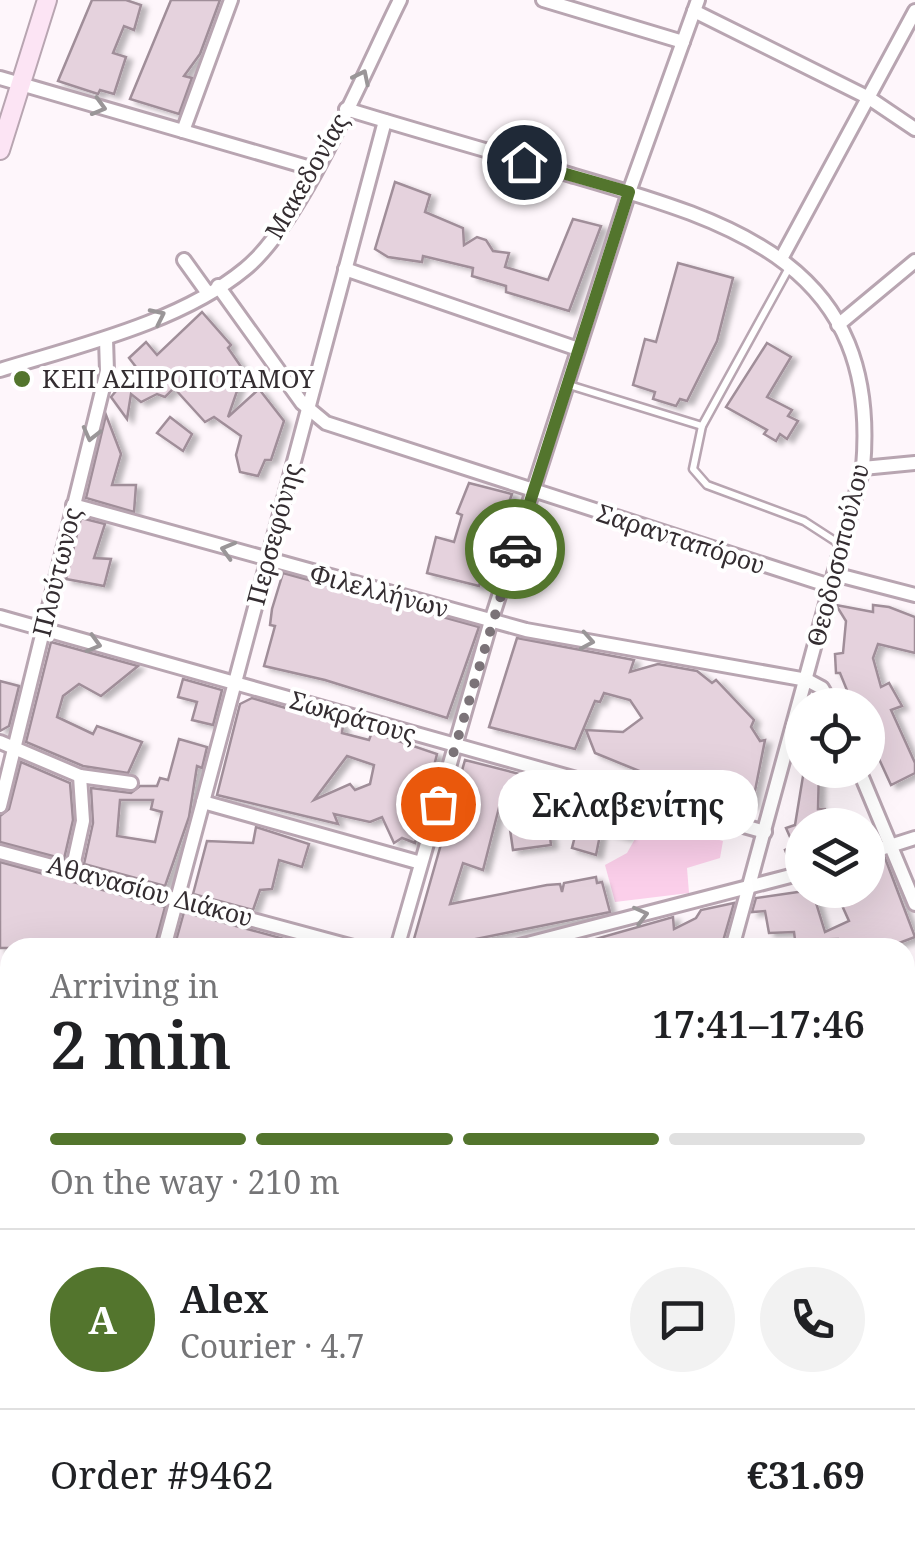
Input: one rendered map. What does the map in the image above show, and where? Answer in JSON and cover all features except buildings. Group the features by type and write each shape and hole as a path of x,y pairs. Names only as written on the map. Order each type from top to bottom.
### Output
{"main road":[{"path":"0,150 47,0"}],"street":[{"path":"182,131 231,0"},
{"name":"Μακεδονίας","path":"0,370 106,339 241,272 267,247 314,170 400,0"},
{"path":"543,0 683,42"},
{"path":"400,938 492,621 567,384 629,192 696,5 868,98 915,129"},
{"path":"786,261 915,11"},
{"path":"0,78 314,170"},
{"name":"Θεοδοσοπούλου","path":"346,109 629,192 730,227 786,261 838,326 853,358 864,403 863,468 735,938"},
{"name":"Περσεφόνης","path":"167,938 384,121"},
{"path":"184,260 212,289 308,410"},
{"path":"838,326 915,262"},
{"path":"345,268 578,350"},
{"name":"Πλούτωνος","path":"0,806 107,370 106,339"},
{"name":"Σαρανταπόρου","path":"308,410 334,426 534,492 832,580 915,596"},
{"path":"863,468 915,464"},
{"name":"Φιλελλήνων","path":"74,505 492,621 806,680"},
{"name":"Σωκράτους","path":"0,617 765,832"},
{"path":"806,680 822,688"},
{"path":"0,742 80,776 131,783"},
{"path":"72,871 82,820 80,776"},
{"path":"866,788 890,846 910,879 915,904"},
{"path":"203,802 421,862"},
{"path":"885,848 915,838"},
{"name":"Αθανασίου Διάκου","path":"0,852 322,938"},
{"path":"552,938 785,878"}],"lane":[{"path":"786,261 702,426 692,462 700,480 804,521 841,545"},
{"path":"567,384 702,426"}],"shaded area":[{"path":"645,821 723,841 720,858 687,868 689,893 615,902 605,865 627,853"}],"way so far":[{"path":"438,804 515,549"}],"place":[{"name":"ΚΕΠ ΑΣΠΡΟΠΟΤΑΜΟΥ","path":"22,379"},
{"name":"Σκλαβενίτης","path":"438,804"}],"route":[{"path":"515,549 629,192 524,162"}]}
